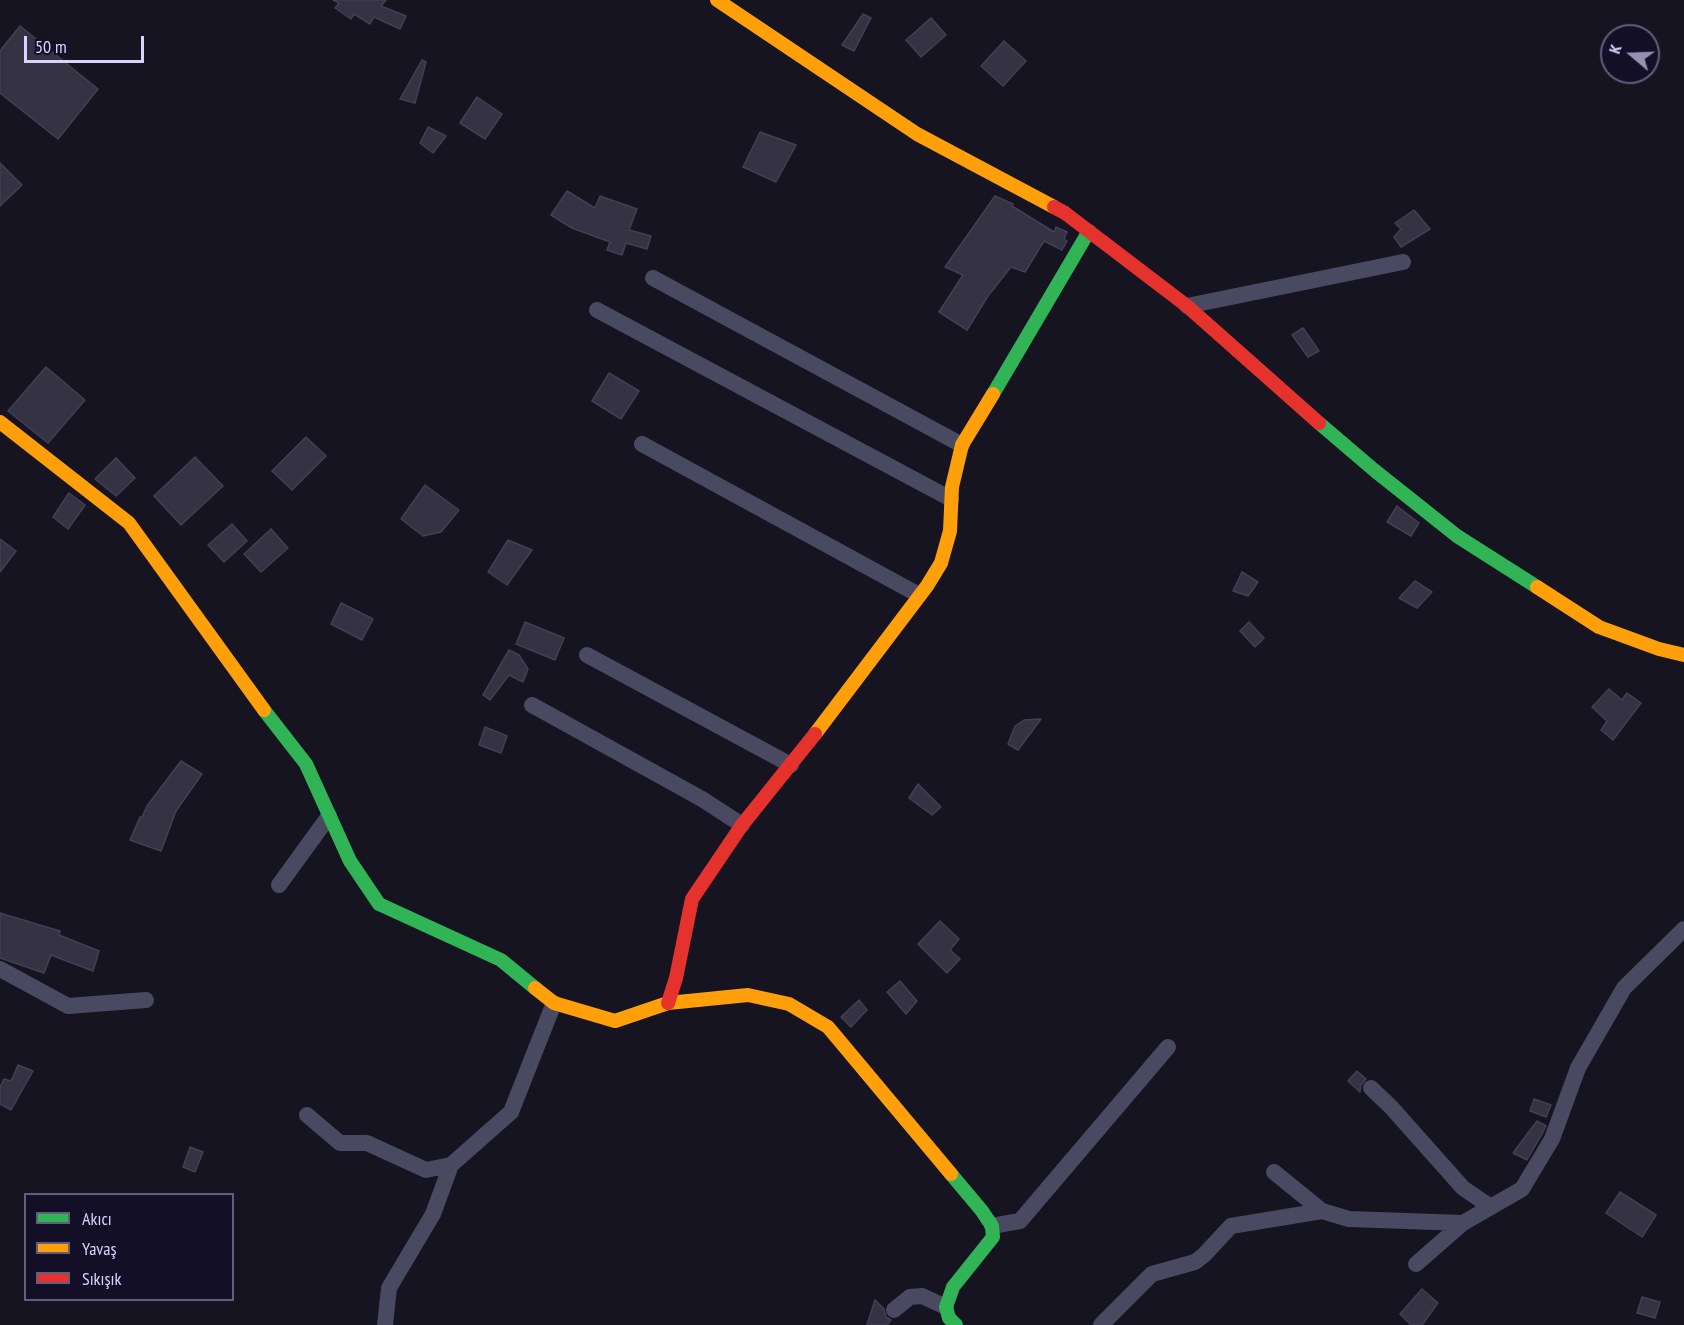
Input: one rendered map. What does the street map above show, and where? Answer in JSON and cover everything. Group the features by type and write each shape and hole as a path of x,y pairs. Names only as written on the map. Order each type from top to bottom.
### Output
{"street":[{"path":"717,0 917,134 1065,213 1187,306 1374,470 1457,536 1599,627 1659,649 1684,655"},
{"path":"668,1003 676,978 692,899 742,825 791,765 941,563 950,531 952,487 963,445 1089,231"},
{"path":"1187,306 1402,262"},
{"path":"653,278 963,445"},
{"path":"597,310 951,499"},
{"path":"0,422 129,523 249,690 306,764 350,861 379,904 501,960 554,1004 615,1021 668,1003 748,995 789,1004 828,1027 992,1226 993,1237 953,1287 946,1307 949,1318 956,1325"},
{"path":"642,444 919,595"},
{"path":"587,654 791,765"},
{"path":"532,705 702,799 742,825"},
{"path":"279,885 329,816"},
{"path":"1416,1264 1463,1223 1521,1189 1552,1139 1578,1068 1624,988 1684,929"},
{"path":"0,969 68,1006 146,1000"},
{"path":"385,1325 389,1288 433,1214 451,1165 511,1112 554,1004"},
{"path":"992,1226 1020,1221 1168,1047"},
{"path":"1371,1088 1391,1107 1463,1188 1491,1207"},
{"path":"307,1115 340,1143 367,1143 426,1170 451,1165"},
{"path":"1274,1172 1322,1211 1349,1219 1463,1223"},
{"path":"1101,1325 1152,1275 1195,1262 1231,1226 1322,1211"},
{"path":"894,1310 910,1297 922,1296 946,1307"}],"building":[{"path":"333,0 386,0 381,6 406,16 400,29 374,17 370,24 354,14 351,19 335,8 339,3"},
{"path":"863,14 871,18 854,51 842,45"},
{"path":"931,18 946,35 921,57 906,40"},
{"path":"20,26 98,89 58,139 0,93 0,51"},
{"path":"1004,41 1026,61 1003,86 981,66"},
{"path":"422,60 426,62 415,103 400,99"},
{"path":"477,97 502,114 485,139 460,123"},
{"path":"428,127 446,136 433,153 420,143"},
{"path":"760,132 796,145 776,182 743,167"},
{"path":"0,163 22,185 0,206"},
{"path":"567,191 595,208 600,196 637,209 629,230 651,236 647,249 626,243 622,255 607,250 610,242 572,228 551,215"},
{"path":"995,196 1013,204 1012,206 1054,232 1056,227 1067,232 1064,239 1067,241 1062,250 1044,241 1025,272 1011,267 988,296 967,330 939,312 963,275 945,267"},
{"path":"1414,210 1430,229 1401,247 1394,237 1401,229 1395,223"},
{"path":"1303,328 1319,351 1308,357 1292,335"},
{"path":"46,367 85,400 48,443 8,411"},
{"path":"609,373 639,391 621,419 592,401"},
{"path":"306,437 326,456 292,490 272,471"},
{"path":"195,457 223,486 181,525 154,496"},
{"path":"116,458 135,478 116,496 95,479"},
{"path":"425,485 459,510 441,532 423,536 401,519"},
{"path":"69,493 85,505 68,529 53,517"},
{"path":"1397,506 1419,523 1411,536 1387,522"},
{"path":"232,524 247,541 224,562 208,545"},
{"path":"271,529 288,548 261,572 244,554"},
{"path":"0,539 16,551 0,572"},
{"path":"508,540 532,550 507,585 488,572"},
{"path":"1242,572 1258,582 1248,596 1233,591"},
{"path":"1415,581 1432,592 1417,608 1399,598"},
{"path":"341,603 373,619 362,640 331,624"},
{"path":"525,622 564,638 555,660 516,644"},
{"path":"1249,622 1264,638 1255,647 1240,631"},
{"path":"509,650 519,655 528,669 523,682 509,675 490,700 483,695"},
{"path":"1609,689 1622,700 1627,693 1641,703 1613,740 1601,730 1607,721 1592,707"},
{"path":"1041,719 1018,750 1008,744 1015,726 1024,720"},
{"path":"485,727 507,736 501,753 479,745"},
{"path":"181,761 202,774 176,811 161,851 130,840 147,806"},
{"path":"918,784 941,807 932,815 909,798"},
{"path":"0,913 60,931 59,935 99,951 93,971 51,955 44,973 0,958"},
{"path":"940,921 959,939 950,950 960,959 947,973 918,944"},
{"path":"900,981 917,1001 906,1014 887,992"},
{"path":"859,1000 867,1010 851,1027 841,1017"},
{"path":"18,1065 33,1071 11,1110 0,1104 0,1087 4,1079 11,1081"},
{"path":"1357,1071 1366,1079 1361,1085 1360,1092 1348,1081"},
{"path":"1534,1099 1551,1105 1546,1117 1530,1111"},
{"path":"1537,1121 1546,1126 1527,1160 1513,1153"},
{"path":"190,1147 203,1152 195,1172 183,1167"},
{"path":"1620,1192 1656,1215 1642,1237 1606,1213"},
{"path":"1422,1289 1438,1303 1422,1325 1411,1325 1400,1314"},
{"path":"1642,1297 1660,1302 1655,1318 1637,1313"},
{"path":"875,1300 884,1309 886,1317 891,1320 887,1325 867,1325"}],"traffic: fast":[{"path":"993,394 1089,231"},
{"path":"1319,423 1457,536 1537,587"},
{"path":"264,710 306,764 350,861 379,904 501,960 535,988"},
{"path":"951,1174 982,1211 992,1226 993,1237 953,1287 946,1307 949,1318 956,1325"}],"traffic: slow":[{"path":"717,0 917,134 1054,207"},
{"path":"815,734 927,586 941,563 950,531 952,487 962,445 993,394"},
{"path":"0,422 129,523 264,710"},
{"path":"1537,587 1599,627 1659,649 1684,655"},
{"path":"535,988 554,1003 615,1021 668,1003 748,995 789,1004 828,1027 951,1174"}],"traffic: jam":[{"path":"1054,207 1187,306 1319,423"},
{"path":"668,1003 676,978 692,899 742,825 815,734"}]}
